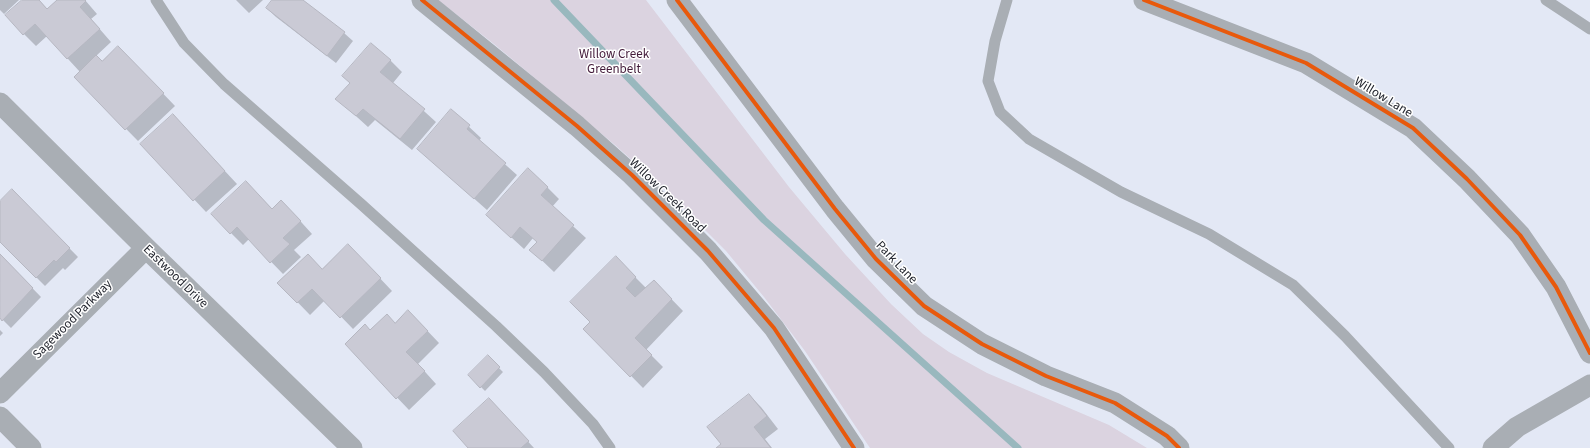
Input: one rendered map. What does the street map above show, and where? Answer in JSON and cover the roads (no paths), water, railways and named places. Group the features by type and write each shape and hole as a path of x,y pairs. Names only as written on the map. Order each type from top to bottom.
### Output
{"street":[{"name":"Willow Creek Road","path":"422,0 577,126 632,175 708,251 774,328 854,448"},
{"name":"Willow Lane","path":"1144,0 1306,63 1413,128 1468,179 1520,235 1556,287 1590,353"},
{"name":"Park Lane","path":"686,3 835,209 876,259 924,306 982,344 1046,376 1115,403 1167,436 1179,448"},
{"name":"Eastwood Drive","path":"0,103 146,248 352,448"},
{"name":"Sagewood Parkway","path":"0,393 146,248"},
{"path":"1493,448 1517,427 1590,385"},
{"path":"0,417 31,448"}],"lane":[{"path":"156,0 184,43 224,84 361,204 496,326 544,372 593,424 610,448"},
{"path":"1007,0 995,41 988,81 1000,112 1029,139 1121,192 1209,234 1293,285 1345,336 1449,448"},
{"path":"1546,0 1590,30"}],"waterway":[{"path":"554,0 764,220 1018,448"}],"park label":[{"name":"Willow Creek Greenbelt","path":"614,62"}]}
